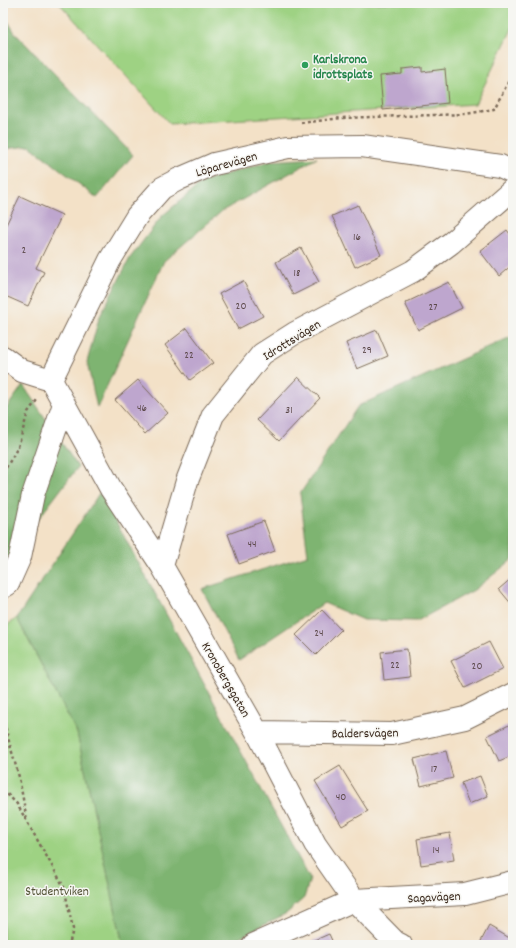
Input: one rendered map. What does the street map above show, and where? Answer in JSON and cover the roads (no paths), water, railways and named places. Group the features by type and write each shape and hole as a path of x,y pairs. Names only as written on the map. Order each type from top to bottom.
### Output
{"street":[{"name":"Löparevägen","path":"51,380 110,260 137,216 162,188 179,179 214,164 288,147 362,146 500,166 513,172"},
{"name":"Idrottsvägen","path":"162,566 187,481 213,415 262,354 295,333 413,271 451,243 513,189"},
{"path":"3,357 22,371 51,380"},
{"name":"Kronobergsgatan","path":"51,380 111,489 162,566 257,732 315,844 354,900 396,942 401,945"},
{"path":"3,587 8,584 20,557 33,494 64,404"},
{"name":"Baldersvägen","path":"257,732 392,734 465,718 513,694"},
{"name":"Sagavägen","path":"354,900 466,894 513,882"},
{"path":"253,945 354,900"}],"place":[{"name":"Karlskrona idrottsplats","path":"305,65"}],"park label":[{"name":"Studentviken","path":"57,890"}]}
